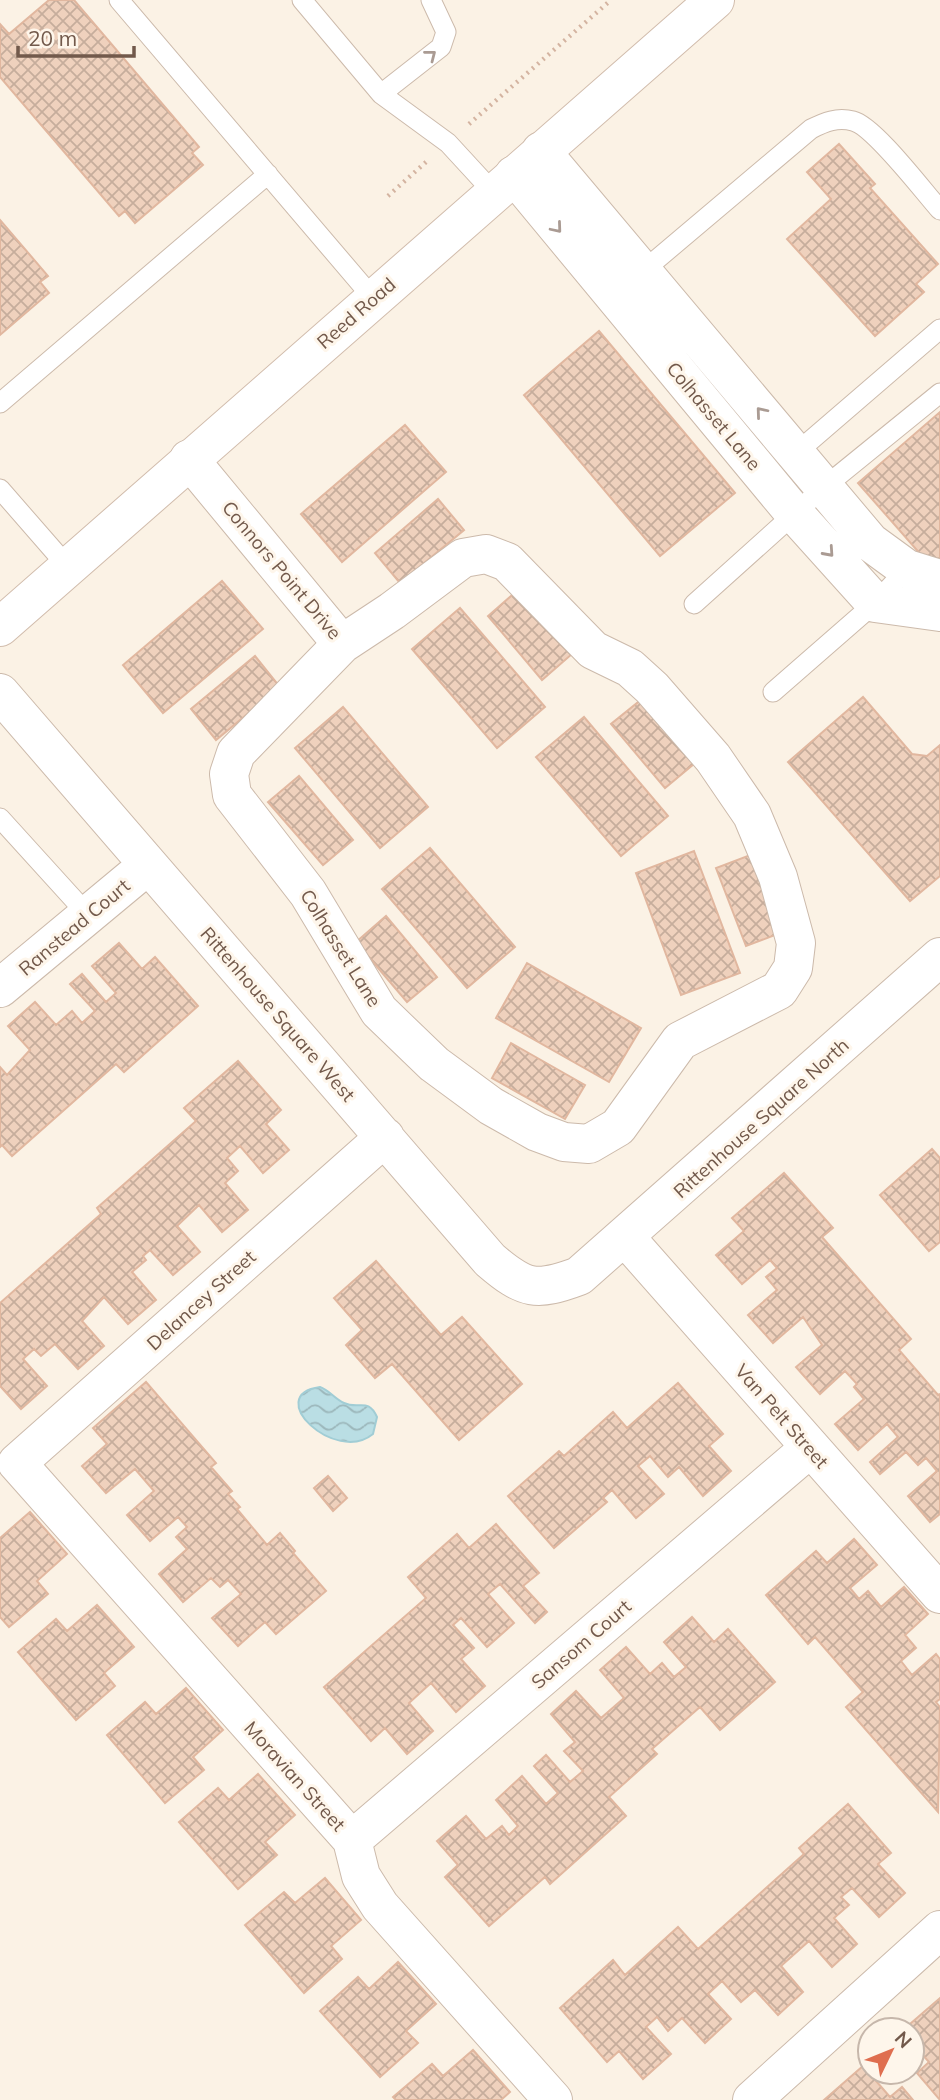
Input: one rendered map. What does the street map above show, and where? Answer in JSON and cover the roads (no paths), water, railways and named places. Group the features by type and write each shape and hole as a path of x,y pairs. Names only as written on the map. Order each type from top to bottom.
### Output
{"street":[{"name":"Reed Road","path":"0,627 715,0"},
{"name":"Colhasset Lane","path":"516,173 643,271 870,541 923,574"},
{"name":"Colhasset Lane","path":"516,173 794,513 875,603"},
{"name":"Connors Point Drive","path":"189,459 342,644 463,558 486,554 507,562 593,650 629,668 652,688 713,758 752,815 778,877 796,943 793,968 779,990 680,1041"},
{"path":"875,603 940,612"},
{"name":"Colhasset Lane","path":"342,644 236,753 229,774 232,795 308,893 379,1011 434,1064 491,1106 537,1132 564,1142 589,1143 618,1128 680,1041"},
{"name":"Rittenhouse Square West","path":"0,693 490,1260 515,1282 549,1288 579,1276"},
{"name":"Ranstead Court","path":"0,988 148,865"},
{"name":"Rittenhouse Square North","path":"579,1276 626,1238 940,957"},
{"name":"Delancey Street","path":"17,1463 385,1137"},
{"name":"Van Pelt Street","path":"626,1238 940,1594"},
{"name":"Sansom Court","path":"352,1840 810,1448"},
{"name":"Moravian Street","path":"17,1463 352,1840 361,1876 380,1906 553,2100"},
{"path":"752,2100 940,1930"}],"lane":[{"path":"120,0 373,298"},
{"path":"302,0 381,94 448,143 516,173"},
{"path":"381,94 441,47 446,32 431,0"},
{"path":"643,271 811,129 832,119 855,121 874,135 940,210"},
{"path":"0,403 268,174"},
{"path":"796,453 940,329"},
{"path":"694,604 823,488 940,393"},
{"path":"0,489 68,567"},
{"path":"773,692 875,603 923,574"},
{"path":"0,818 88,915"}],"water":[{"path":"320,1387 349,1405 370,1407 377,1417 373,1434 357,1441 341,1441 324,1435 310,1425 301,1414 298,1402 304,1393"}]}
